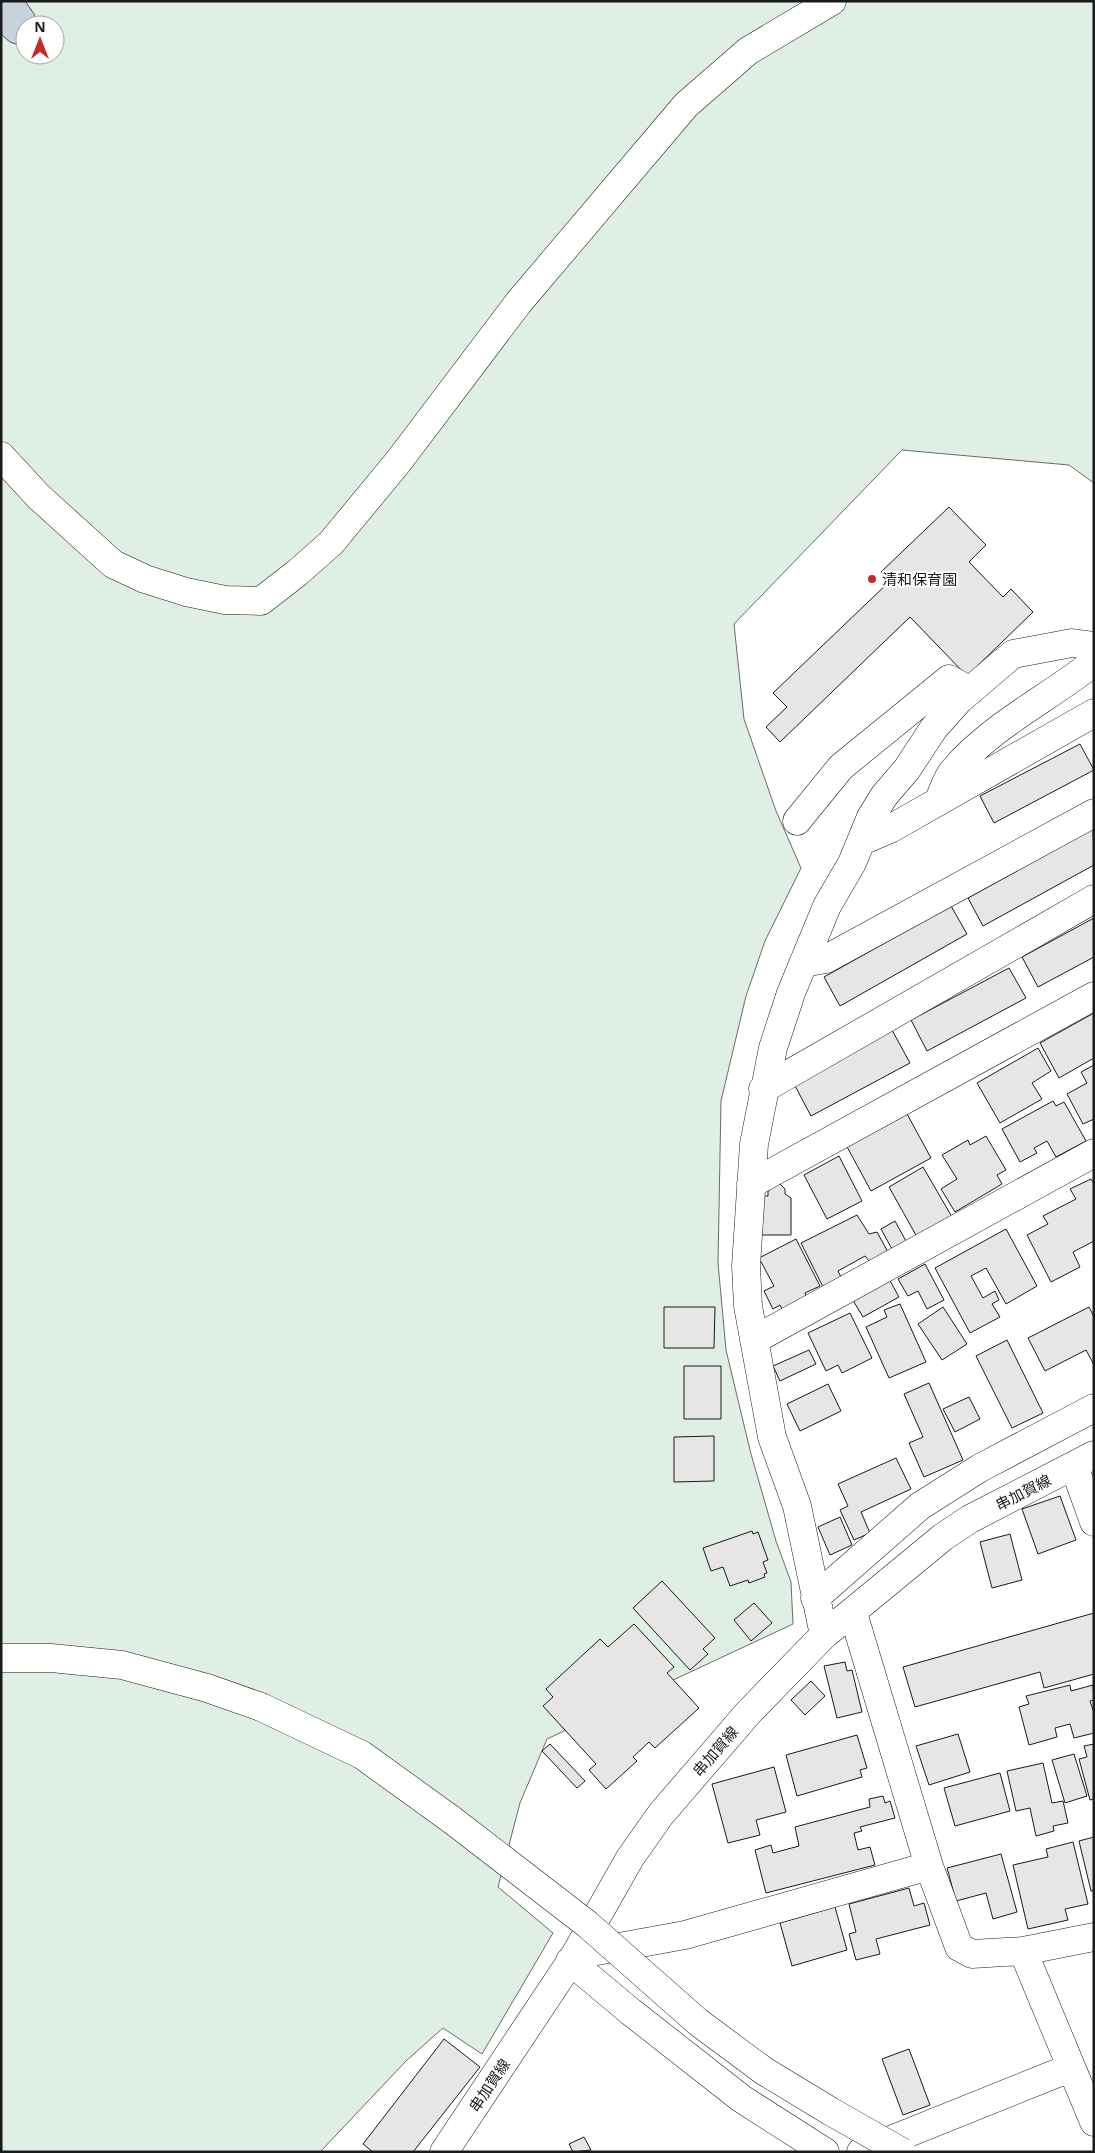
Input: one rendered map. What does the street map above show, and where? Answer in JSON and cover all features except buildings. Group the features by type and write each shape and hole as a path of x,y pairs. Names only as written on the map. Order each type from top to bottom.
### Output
{"street":[{"path":"1,456 39,497 113,564 145,579 186,592 224,600 261,601 331,543 398,462 519,302 686,105 748,51 832,1"},
{"path":"824,1635 797,1506 772,1437 748,1306 746,1266 754,1144 763,1089 773,1048 803,963 827,906 852,863 871,817 884,796 907,769 934,728 970,691 1013,654 1072,643 1094,646"},
{"path":"938,802 952,772 996,730 1064,686 1094,662"},
{"path":"797,821 841,766 949,679 970,691"},
{"path":"862,841 890,829 1094,713"},
{"path":"803,963 826,959 1094,813"},
{"path":"763,1089 1094,900"},
{"path":"751,1184 1094,996"},
{"path":"754,1340 1094,1153"},
{"path":"816,1598 920,1506 980,1468 1094,1408"},
{"path":"1084,1460 1094,1522"},
{"name":"串加賀線","path":"444,2152 573,1958 630,1858 661,1814 749,1712 824,1635 853,1613 896,1574 970,1519 1084,1460"},
{"path":"853,1613 928,1866 959,1948 972,1954 1022,1951 1094,1936"},
{"path":"1,1658 51,1658 122,1665 207,1688 252,1703 362,1756 452,1820 588,1924 698,2022 764,2071 902,2152"},
{"path":"573,1958 685,1935 928,1866"},
{"path":"1022,1951 1094,2122"},
{"path":"573,1958 631,2012 742,2099 825,2152"},
{"path":"861,2152 1070,2068"}],"green space":[{"path":"25,1 1094,1 1094,483 1069,465 902,450 734,624 744,719 776,811 801,868 765,941 746,996 721,1101 718,1263 726,1350 751,1454 776,1541 791,1582 793,1624 547,1739 520,1803 498,1887 553,1933 482,2054 443,2028 406,2061 320,2152 1,2152 1,34 15,44 15,65 65,65 65,15 34,14"}],"shaded area":[{"path":"1,1 25,1 34,15 15,15 15,44 1,34"}],"place":[{"name":"清和保育園","path":"872,579"}]}
